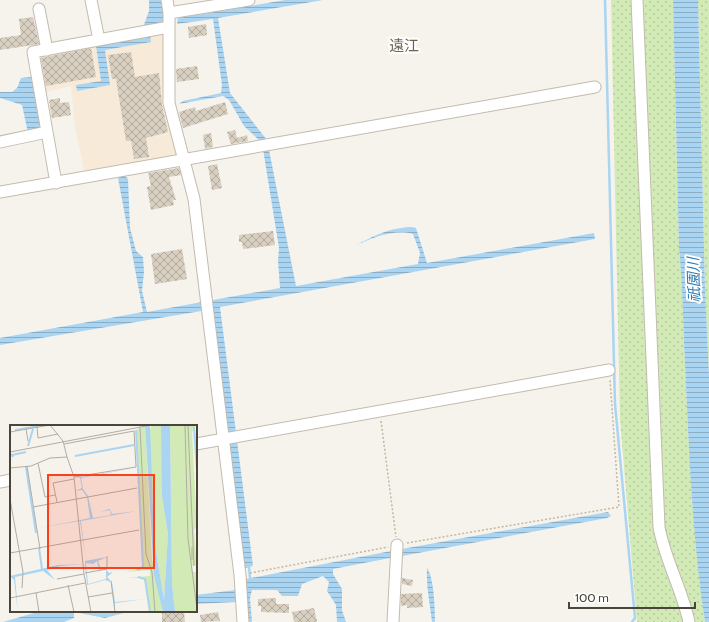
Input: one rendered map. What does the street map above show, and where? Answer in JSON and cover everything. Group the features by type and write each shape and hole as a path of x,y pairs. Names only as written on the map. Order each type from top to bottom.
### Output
{"street":[{"path":"91,0 100,40"},
{"path":"166,0 169,13 169,103 194,199 225,439 243,622"},
{"path":"169,13 249,0"},
{"path":"637,0 659,527 662,540 686,606 689,622"},
{"path":"39,9 47,50"},
{"path":"56,183 33,52 169,27"},
{"path":"0,192 595,87"},
{"path":"0,142 47,132"},
{"path":"197,444 609,370"},
{"path":"0,482 10,480"},
{"path":"393,622 397,550"}],"path":[{"path":"253,572 397,550 619,507 609,370"},
{"path":"380,412 397,550"}],"shaded area":[{"path":"167,31 167,101 181,163 86,179 75,127 71,86 38,94 31,55"}],"green space":[{"path":"611,0 673,0 679,249 688,429 694,526 705,622 637,622 620,419"},
{"path":"698,0 709,0 709,376 705,289"}],"water":[{"path":"149,0 161,0 164,23 150,35 151,42 105,50 110,85 77,91 76,85 101,81 96,46 139,38 149,11"},
{"path":"285,0 323,0 218,18 230,93 267,140 296,286 418,264 420,253 413,234 390,233 375,237 354,246 384,232 399,228 416,228 427,263 594,233 595,239 220,307 253,566 245,568 213,309 0,345 0,338 143,312 118,178 124,175 128,179 130,228 136,251 143,257 144,272 142,291 147,312 280,288 278,261 279,248 262,143 244,126 229,100 223,96 179,104 183,101 221,93 222,85 213,19 177,24 178,18"},
{"name":"祇園川","path":"673,0 698,0 705,289 709,376 709,622 705,622 697,558 690,461 679,249"},
{"path":"31,77 42,129 28,133 22,105 0,98 0,92 12,92 17,88 21,78"},
{"path":"608,512 611,516 607,518 402,556 402,549"},
{"path":"391,551 390,558 333,569 333,574 342,589 342,610 346,622 337,622 336,605 327,591 329,582 323,576 302,584 298,596 282,596 277,590 252,590 250,598 252,622 247,622 236,599 236,602 197,604 197,595 235,590 236,595 246,579"},
{"path":"427,568 433,586 435,622 432,622"},
{"path":"38,612 74,612 74,618 64,622 3,622"},
{"path":"74,612 127,612 105,618"}],"building":[{"path":"33,17 39,44 0,50 0,38 21,35 19,19"},
{"path":"206,24 207,35 189,38 188,27"},
{"path":"91,48 96,77 46,86 41,58"},
{"path":"131,52 135,77 159,73 162,105 168,132 146,138 149,157 134,159 131,141 126,141 116,79 112,79 108,55"},
{"path":"197,66 199,79 177,82 176,69"},
{"path":"60,98 60,103 69,102 71,115 52,118 49,100"},
{"path":"225,102 228,114 183,128 179,112 195,107 196,111"},
{"path":"235,130 237,138 247,135 248,141 231,144 227,132"},
{"path":"211,133 213,147 205,149 203,135"},
{"path":"217,164 222,188 212,190 208,166"},
{"path":"179,168 181,175 169,177 176,200 173,200 174,205 151,210 147,187 151,186 148,173"},
{"path":"273,231 275,245 243,249 242,242 239,242 239,235"},
{"path":"182,249 187,279 155,284 151,254"},
{"path":"402,578 413,580 412,586 402,584"},
{"path":"422,593 423,607 407,608 407,605 401,606 401,594"},
{"path":"276,598 276,604 289,604 289,613 261,612 261,606 258,606 258,599"},
{"path":"314,608 317,622 294,622 292,612"},
{"path":"162,612 184,613 185,622 162,622"},
{"path":"218,612 220,621 201,622 200,615"}],"waterway":[{"path":"605,0 615,404 635,618 632,622"},
{"path":"249,567 250,578"}],"district":[{"name":"遠江","path":"404,46"}]}
